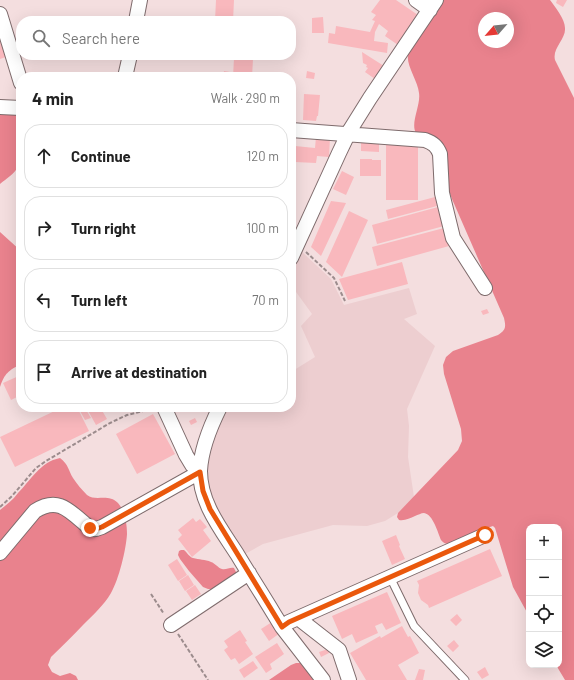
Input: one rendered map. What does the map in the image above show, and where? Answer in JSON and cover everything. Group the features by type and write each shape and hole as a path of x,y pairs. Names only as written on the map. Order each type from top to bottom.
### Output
{"street":[{"path":"137,16 140,0"},
{"path":"297,244 348,134 370,98 433,5 416,0"},
{"path":"0,14 18,72"},
{"path":"126,72 129,60"},
{"path":"0,107 16,108"},
{"path":"296,130 425,140 434,145 440,154 442,193 453,238 485,288"},
{"path":"166,412 186,455 192,465 200,472"},
{"path":"218,412 206,439 200,472 203,491 210,509 282,627 323,680"},
{"path":"0,553 35,511 42,506 54,504 67,508 90,528 96,529 200,472"},
{"path":"282,627 289,622 485,535"},
{"path":"171,625 248,573"},
{"path":"298,618 339,650 349,680"}],"lane":[{"path":"390,577 414,626 465,680"}],"path":[{"path":"297,244 334,278 345,301"},
{"path":"0,507 12,496 36,468 46,461 110,423 127,415 138,412"},
{"path":"151,594 208,680"}],"shaded area":[{"path":"444,0 550,0 565,24 565,32 555,51 555,60 574,98 574,680 565,680 558,668 562,668 562,524 526,524 526,611 513,587 495,528 493,526 448,544 441,540 435,524 427,514 422,513 403,520 399,520 397,517 398,513 458,450 462,441 461,429 444,374 443,365 446,357 453,351 498,335 503,332 505,326 504,318 448,188 446,159 416,133 414,129 419,103 419,93 408,59 408,54"},
{"path":"0,112 16,113 16,170 0,184"},
{"path":"0,232 16,246 16,367 8,373 0,387"},
{"path":"301,251 331,279 344,305 409,288 417,314 404,319 435,346 407,409 409,426 408,457 414,497 398,513 385,521 367,526 333,525 263,544 245,554 211,498 207,480 209,453 225,412 296,412 296,369 315,357 301,326 312,314 296,292 296,262"},
{"path":"60,458 67,465 71,475 87,495 94,498 114,500 120,506 127,526 122,564 114,587 105,602 51,657 48,665 52,672 60,676 70,673 76,676 78,680 0,680 0,510 14,498 41,467"},
{"path":"184,550 189,556 195,559 214,563 219,568 234,568 236,575 215,589 203,587 180,559 178,555 179,551"},
{"path":"301,663 316,680 269,680 291,665"}],"building":[{"path":"216,0 234,0 233,16 215,16"},
{"path":"380,0 396,0 418,15 398,45 385,36 388,31 379,24 375,32 374,41 388,43 387,53 328,43 329,33 335,34 336,26 370,32 375,21 372,20 376,15 371,12"},
{"path":"557,0 567,0 563,7 556,3"},
{"path":"323,17 324,33 312,33 312,18"},
{"path":"0,36 6,57 0,59"},
{"path":"362,52 384,66 375,79 365,72 368,68 366,67 367,65 363,63"},
{"path":"234,60 253,60 252,72 233,72"},
{"path":"307,71 315,73 314,79 306,78"},
{"path":"304,94 320,95 318,116 316,121 303,120"},
{"path":"316,137 330,138 329,157 317,156 316,163 296,162 296,146 315,148"},
{"path":"361,141 379,141 379,152 361,151"},
{"path":"386,145 418,145 418,200 386,200"},
{"path":"360,159 381,160 381,176 360,176"},
{"path":"342,171 354,177 346,195 333,189"},
{"path":"435,197 437,206 388,219 386,210"},
{"path":"331,201 346,203 321,256 311,247"},
{"path":"438,207 444,226 377,244 372,225"},
{"path":"349,211 368,220 342,277 326,262"},
{"path":"444,228 449,246 377,266 372,247"},
{"path":"402,262 408,284 348,300 339,279"},
{"path":"487,309 489,313 483,315 481,311"},
{"path":"16,377 16,398 11,400 3,383"},
{"path":"52,412 80,412 89,431 15,467 0,437"},
{"path":"81,412 87,412 91,418 85,420"},
{"path":"89,412 103,412 107,419 96,425"},
{"path":"153,414 175,454 137,474 116,434"},
{"path":"195,418 197,422 191,425 189,421"},
{"path":"193,518 196,522 200,519 207,527 203,530 211,541 192,557 178,539 182,535 178,530"},
{"path":"396,535 405,559 392,565 382,541"},
{"path":"490,549 502,576 429,608 428,605 421,600 418,593 419,585 417,581"},
{"path":"177,559 187,575 178,581 168,565"},
{"path":"188,575 194,585 185,591 179,581"},
{"path":"195,585 201,594 192,600 186,591"},
{"path":"387,592 401,623 386,630 382,623 375,626 378,633 356,643 352,634 342,639 332,616"},
{"path":"457,614 462,620 456,626 450,620"},
{"path":"272,622 280,633 269,641 261,629"},
{"path":"402,626 408,637 410,636 419,653 398,665 407,680 366,680 350,653 380,636 381,638"},
{"path":"240,630 247,641 245,642 253,654 239,664 235,658 231,660 224,650 228,647 224,641"},
{"path":"454,640 459,646 453,652 447,646"},
{"path":"277,643 284,654 270,664 272,669 266,673 255,657"},
{"path":"328,649 329,653 321,657 319,652"},
{"path":"253,661 258,668 244,678 239,670"},
{"path":"485,667 489,675 482,679 477,672"},
{"path":"419,669 425,670 423,680 415,680"}],"route":[{"path":"90,528 96,529 102,527 200,472 203,491 210,509 282,627 289,622 485,535"}]}
